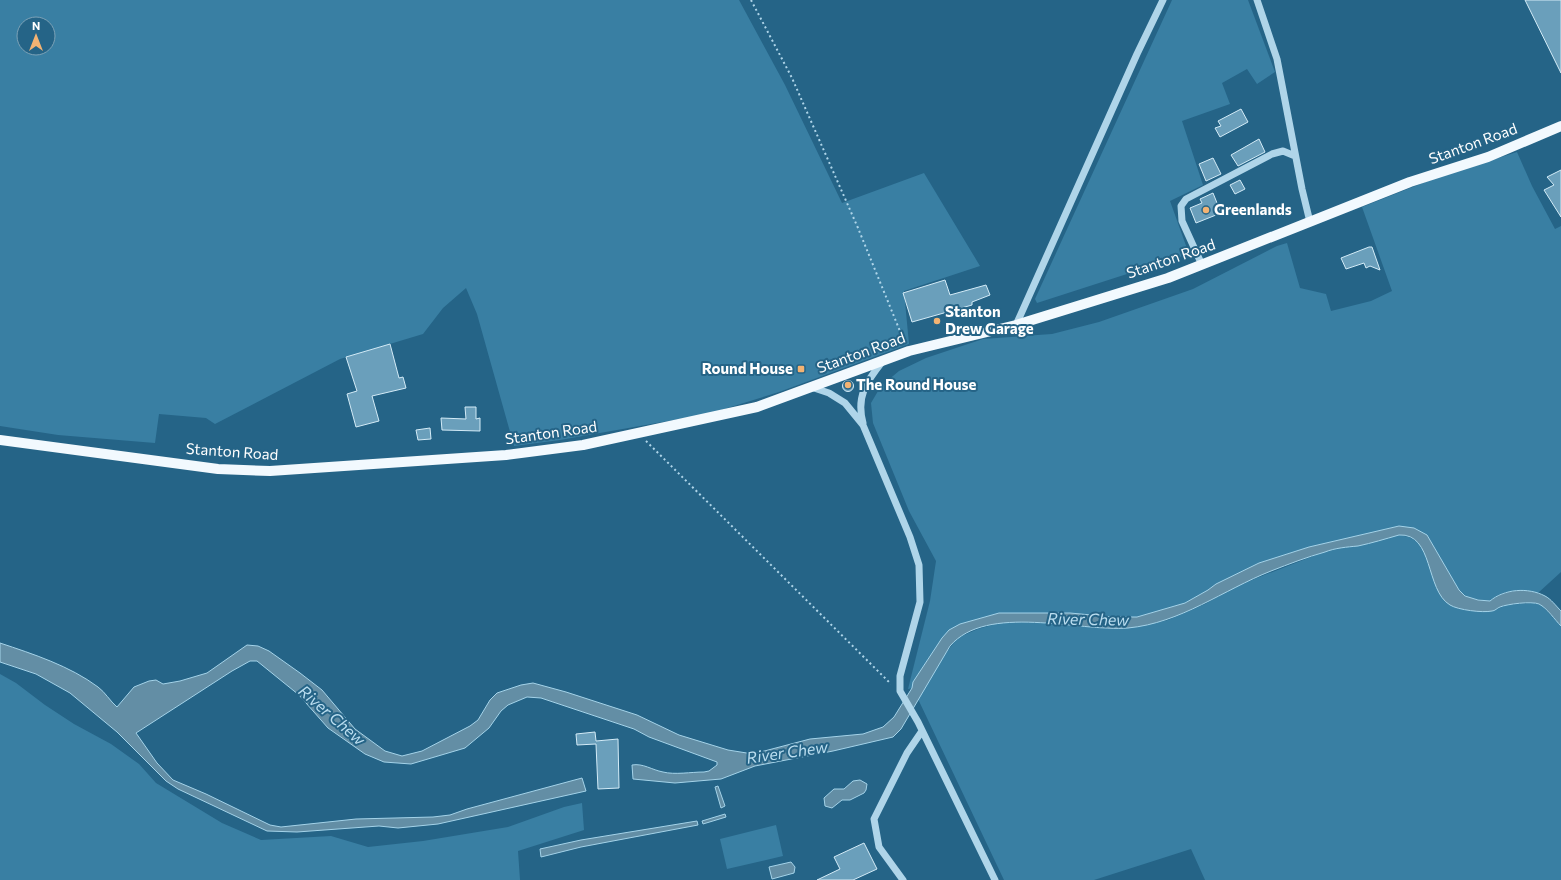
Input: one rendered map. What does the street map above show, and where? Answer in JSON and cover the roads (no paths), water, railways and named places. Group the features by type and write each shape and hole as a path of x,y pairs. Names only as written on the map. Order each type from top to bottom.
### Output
{"main road":[{"name":"Stanton Road","path":"0,440 218,469 270,471 348,467 506,455 583,445 757,407 909,351 1016,325 1168,278 1410,182 1488,157 1561,126"}],"street":[{"path":"1016,325 1163,0"},
{"path":"1257,0 1277,59 1295,156 1310,222"},
{"path":"1202,265 1182,221 1181,206 1186,199 1272,154 1283,151 1295,156"},
{"path":"884,360 870,377 862,395 859,408 864,425 910,537 919,565 920,602 900,676 900,688 995,880"},
{"path":"811,387 829,393 845,403 864,425"},
{"path":"903,880 878,847 874,819 907,753 922,731"}],"water":[{"name":"River Chew","path":"1399,526 1414,528 1427,535 1459,590 1465,596 1478,600 1490,601 1509,592 1524,590 1538,593 1549,599 1561,611 1561,626 1545,608 1536,603 1508,605 1488,612 1464,610 1450,605 1442,598 1436,587 1424,552 1418,543 1410,537 1399,535 1358,546 1333,550 1298,561 1253,579 1184,613 1147,625 1128,628 1108,628 1034,622 1010,622 987,626 966,633 950,646 901,729 893,737 833,751 755,766 721,779 675,783 633,779 632,765 640,765 668,773 678,773 709,771 717,765 717,762 649,737 634,729 541,698 527,697 508,705 501,711 489,728 465,748 411,764 384,762 365,754 328,728 299,695 257,661 250,661 232,671 136,733 157,763 173,780 270,825 281,827 356,819 433,817 450,815 582,778 586,791 438,824 398,828 379,826 297,832 267,831 178,789 166,781 117,732 70,693 36,674 0,662 0,643 38,656 76,673 101,689 117,707 134,687 149,681 156,680 163,684 180,681 207,673 247,645 258,646 269,651 322,690 355,729 385,751 402,756 422,751 470,726 478,720 490,700 497,693 521,685 533,683 637,715 679,735 728,750 753,754 810,739 863,734 883,727 894,717 912,688 913,682 942,638 949,630 960,624 999,613 1070,613 1113,617 1137,617 1185,603 1216,584 1259,563 1309,547"},
{"path":"860,780 867,784 864,793 850,800 842,800 832,808 825,806 824,798 834,789 844,789 853,781"},
{"path":"718,786 725,806 721,808 715,787"},
{"path":"725,814 726,817 703,824 702,821"},
{"path":"697,821 698,825 581,847 541,857 540,849 581,840"},
{"path":"791,862 795,867 794,873 772,879 769,867"}],"place":[{"name":"Greenlands","path":"1206,210"},
{"name":"Stanton Drew Garage","path":"937,321"},
{"name":"Round House","path":"801,369"},
{"name":"The Round House","path":"848,385"}]}
